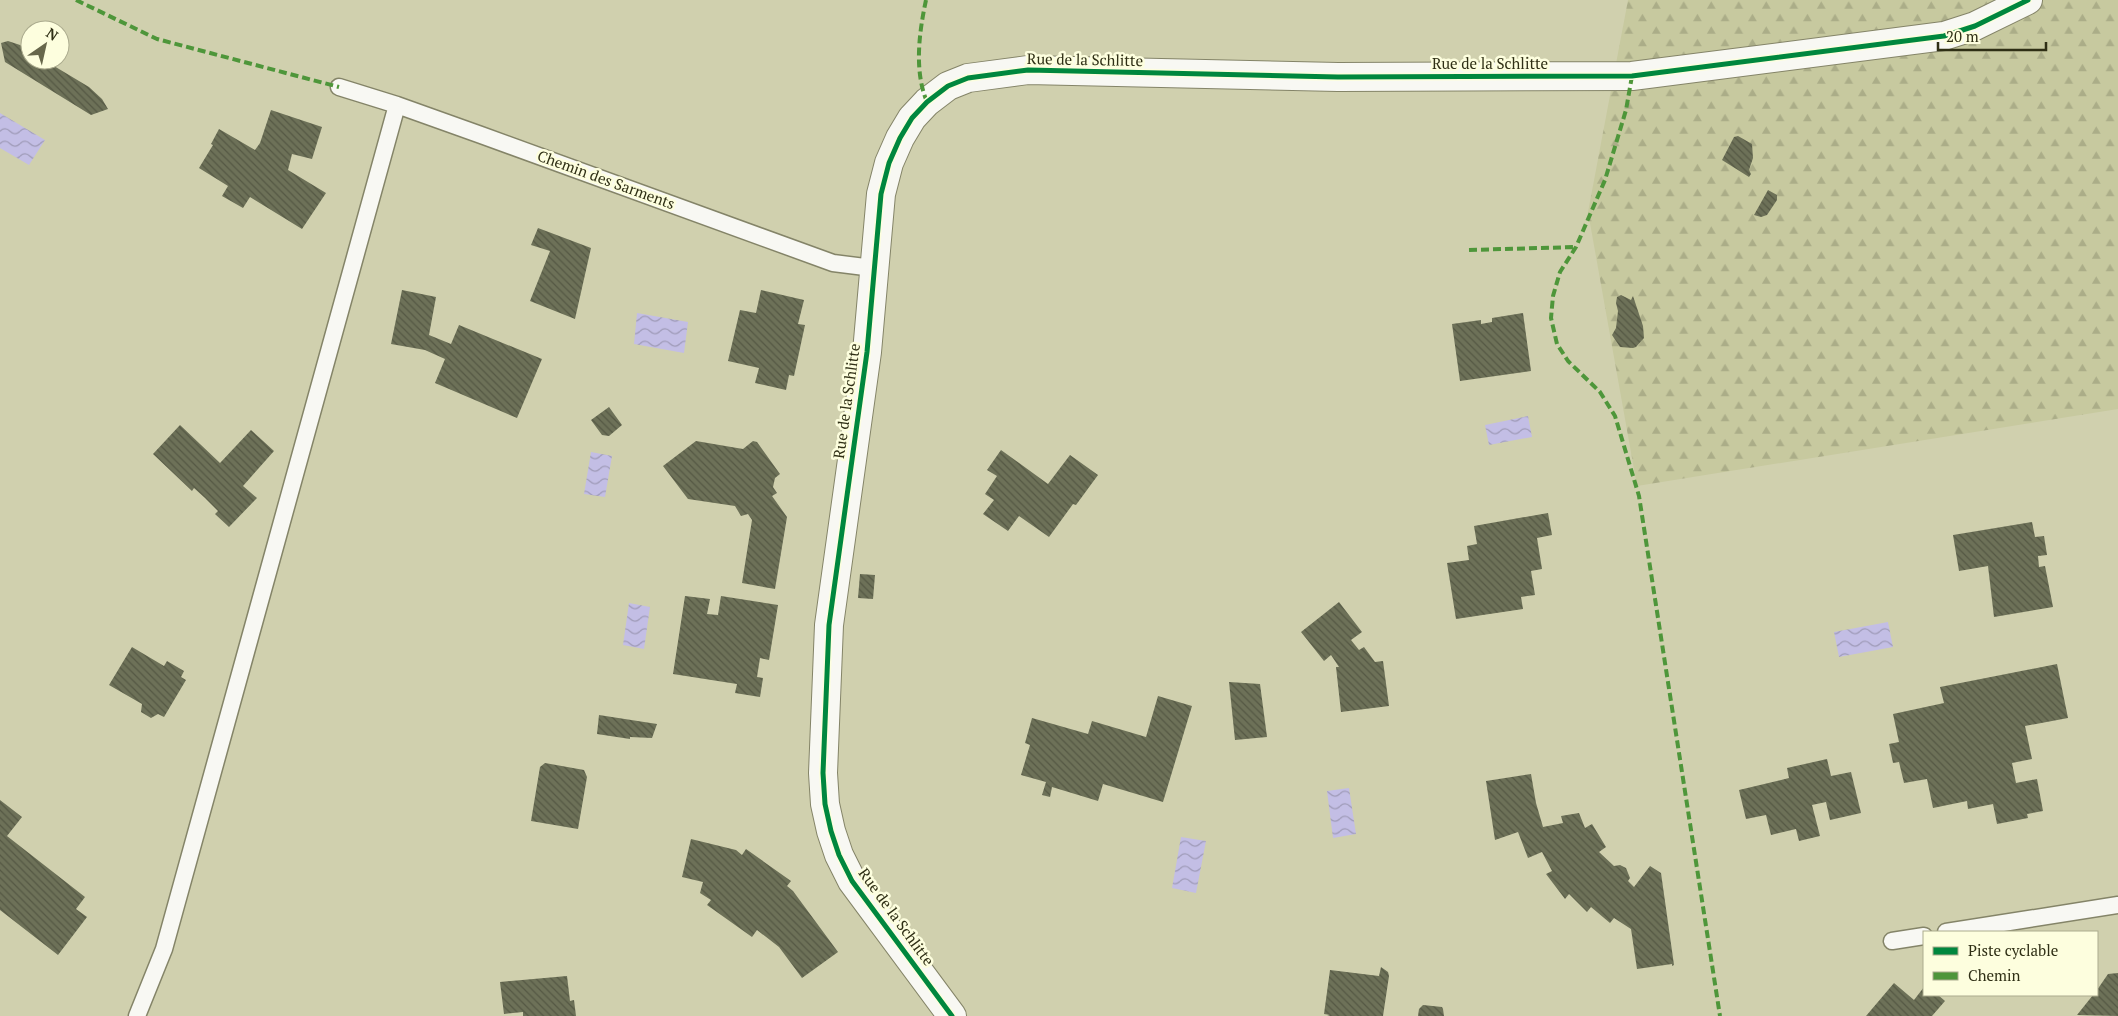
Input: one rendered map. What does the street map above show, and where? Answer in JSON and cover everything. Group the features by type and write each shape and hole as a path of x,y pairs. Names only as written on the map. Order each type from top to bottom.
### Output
{"street":[{"name":"Rue de la Schlitte","path":"952,1016 852,881 839,855 831,831 825,804 823,774 829,625 867,352 881,194 889,163 900,138 912,118 927,102 948,86 968,78 1028,70 1338,77 1632,76 1944,36 1974,26 2028,0"}],"lane":[{"name":"Chemin des Sarments","path":"339,87 397,105 833,263 873,268"},
{"path":"137,1016 164,949 397,105"},
{"path":"1952,931 2118,905"},
{"path":"1892,941 1923,936"}],"green space":[{"path":"1628,0 2118,0 2118,409 1637,486 1588,212"}],"water":[{"path":"0,113 45,140 29,165 0,148"},
{"path":"637,313 688,322 684,353 634,344"},
{"path":"1528,416 1532,437 1489,445 1485,425"},
{"path":"591,452 612,456 605,497 584,494"},
{"path":"629,603 650,607 644,649 623,645"},
{"path":"1888,622 1893,647 1839,657 1834,632"},
{"path":"1349,788 1356,834 1333,838 1327,791"},
{"path":"1181,837 1206,841 1196,893 1172,888"}],"building":[{"path":"8,41 20,45 20,70 61,70 89,87 102,99 108,109 91,115 5,62 1,43"},
{"path":"271,110 322,127 312,159 292,154 288,170 326,193 302,229 250,197 243,208 222,196 228,186 199,168 213,145 211,144 219,129 255,150 260,143"},
{"path":"1738,136 1752,144 1753,158 1749,177 1722,160 1734,137"},
{"path":"1768,190 1777,195 1777,200 1767,215 1761,217 1754,215"},
{"path":"538,228 591,248 575,319 530,301 550,251 531,245"},
{"path":"402,290 436,297 429,335 451,344 459,325 542,359 517,418 435,383 445,359 425,350 391,344"},
{"path":"761,290 804,300 798,324 805,325 794,376 789,375 786,390 755,383 759,368 728,361 740,310 756,313"},
{"path":"1621,295 1631,300 1633,296 1643,326 1644,338 1633,348 1620,347 1612,335 1616,328 1617,297"},
{"path":"1523,313 1531,371 1460,381 1452,324 1481,320 1481,324 1492,322 1492,318"},
{"path":"609,407 622,425 609,436 602,435 591,420"},
{"path":"180,425 220,463 251,430 274,451 243,486 257,498 229,527 215,514 218,511 205,498 194,488 192,491 153,454"},
{"path":"696,441 743,449 753,441 757,442 780,474 775,478 773,487 777,493 772,496 787,517 775,589 742,583 752,520 748,514 741,516 735,506 688,499 663,466"},
{"path":"1001,450 1048,484 1070,455 1098,475 1076,505 1073,504 1049,537 1019,516 1008,531 983,514 994,500 985,494 997,476 987,470"},
{"path":"1548,513 1552,535 1537,538 1542,569 1531,571 1535,595 1521,597 1523,609 1456,619 1447,563 1469,560 1467,546 1477,544 1474,526"},
{"path":"2032,522 2035,537 2044,536 2047,555 2038,556 2039,567 2045,566 2053,607 1994,617 1988,566 1959,571 1953,535"},
{"path":"860,574 875,575 873,599 858,598"},
{"path":"685,596 710,599 707,614 718,615 721,596 778,605 769,660 760,658 757,677 763,678 760,697 735,693 737,684 673,674"},
{"path":"1339,602 1362,632 1351,640 1359,650 1364,647 1375,662 1383,661 1389,706 1341,712 1336,667 1339,667 1331,655 1324,661 1301,632"},
{"path":"132,647 164,666 167,661 184,671 181,677 186,680 164,717 158,714 151,718 141,712 142,704 109,685"},
{"path":"2057,664 2068,718 2025,726 2032,759 2012,763 2016,783 2037,779 2043,811 2027,814 2028,818 1997,824 1993,804 1968,809 1967,801 1933,808 1927,779 1904,783 1899,762 1893,763 1889,744 1899,742 1893,714 1944,703 1940,687"},
{"path":"1229,682 1260,684 1267,737 1235,740"},
{"path":"1158,696 1192,706 1163,802 1103,784 1098,801 1052,787 1050,797 1042,795 1046,782 1021,775 1030,745 1025,743 1032,718 1088,734 1092,721 1146,737"},
{"path":"599,715 657,724 652,738 630,737 630,739 597,734"},
{"path":"1827,759 1831,776 1851,772 1861,813 1830,820 1826,802 1812,805 1820,836 1799,841 1796,829 1771,835 1766,815 1746,819 1739,790 1789,778 1787,768"},
{"path":"545,763 584,770 587,777 578,829 531,821 540,767"},
{"path":"1531,774 1536,803 1543,827 1563,823 1561,816 1579,813 1585,828 1592,824 1606,847 1599,852 1614,866 1620,865 1626,868 1630,878 1628,881 1634,887 1650,866 1661,873 1674,965 1637,969 1631,929 1614,918 1610,923 1591,907 1587,912 1569,894 1565,899 1546,874 1552,871 1542,852 1528,858 1518,832 1495,840 1486,781"},
{"path":"0,800 22,817 7,836 85,897 76,909 87,917 58,955 0,910"},
{"path":"691,839 736,850 742,855 746,849 791,881 787,886 793,891 838,952 802,978 779,947 757,930 752,937 707,905 711,900 700,893 703,882 682,877"},
{"path":"1381,967 1388,972 1389,976 1383,1016 1327,1016 1330,1015 1324,1014 1330,970 1379,976"},
{"path":"2118,973 2118,1016 2077,1015 2092,996 2098,996 2098,989 2108,974"},
{"path":"567,976 570,1001 574,1000 576,1016 523,1016 523,1012 504,1014 500,982"},
{"path":"1894,983 1914,1000 1923,988 1923,996 1939,996 1945,1001 1932,1016 1866,1016"},
{"path":"1423,1005 1442,1007 1444,1016 1418,1016 1419,1009"}],"marked path":[{"path":"76,0 157,39 339,87"},
{"path":"926,0 921,26 919,65 920,78 927,102"},
{"path":"1632,76 1626,110 1605,180 1576,247 1560,272 1553,296 1551,318 1557,344 1568,361 1600,392 1615,416 1639,496 1720,1016"},
{"path":"1469,250 1576,247"}],"cycle path":[{"path":"952,1016 852,881 839,855 831,831 825,804 823,773 829,625 867,352 881,194 889,163 900,138 912,118 927,102 948,86 968,78 1028,70 1338,77 1632,76 1944,36 1975,26 2028,0"}]}
